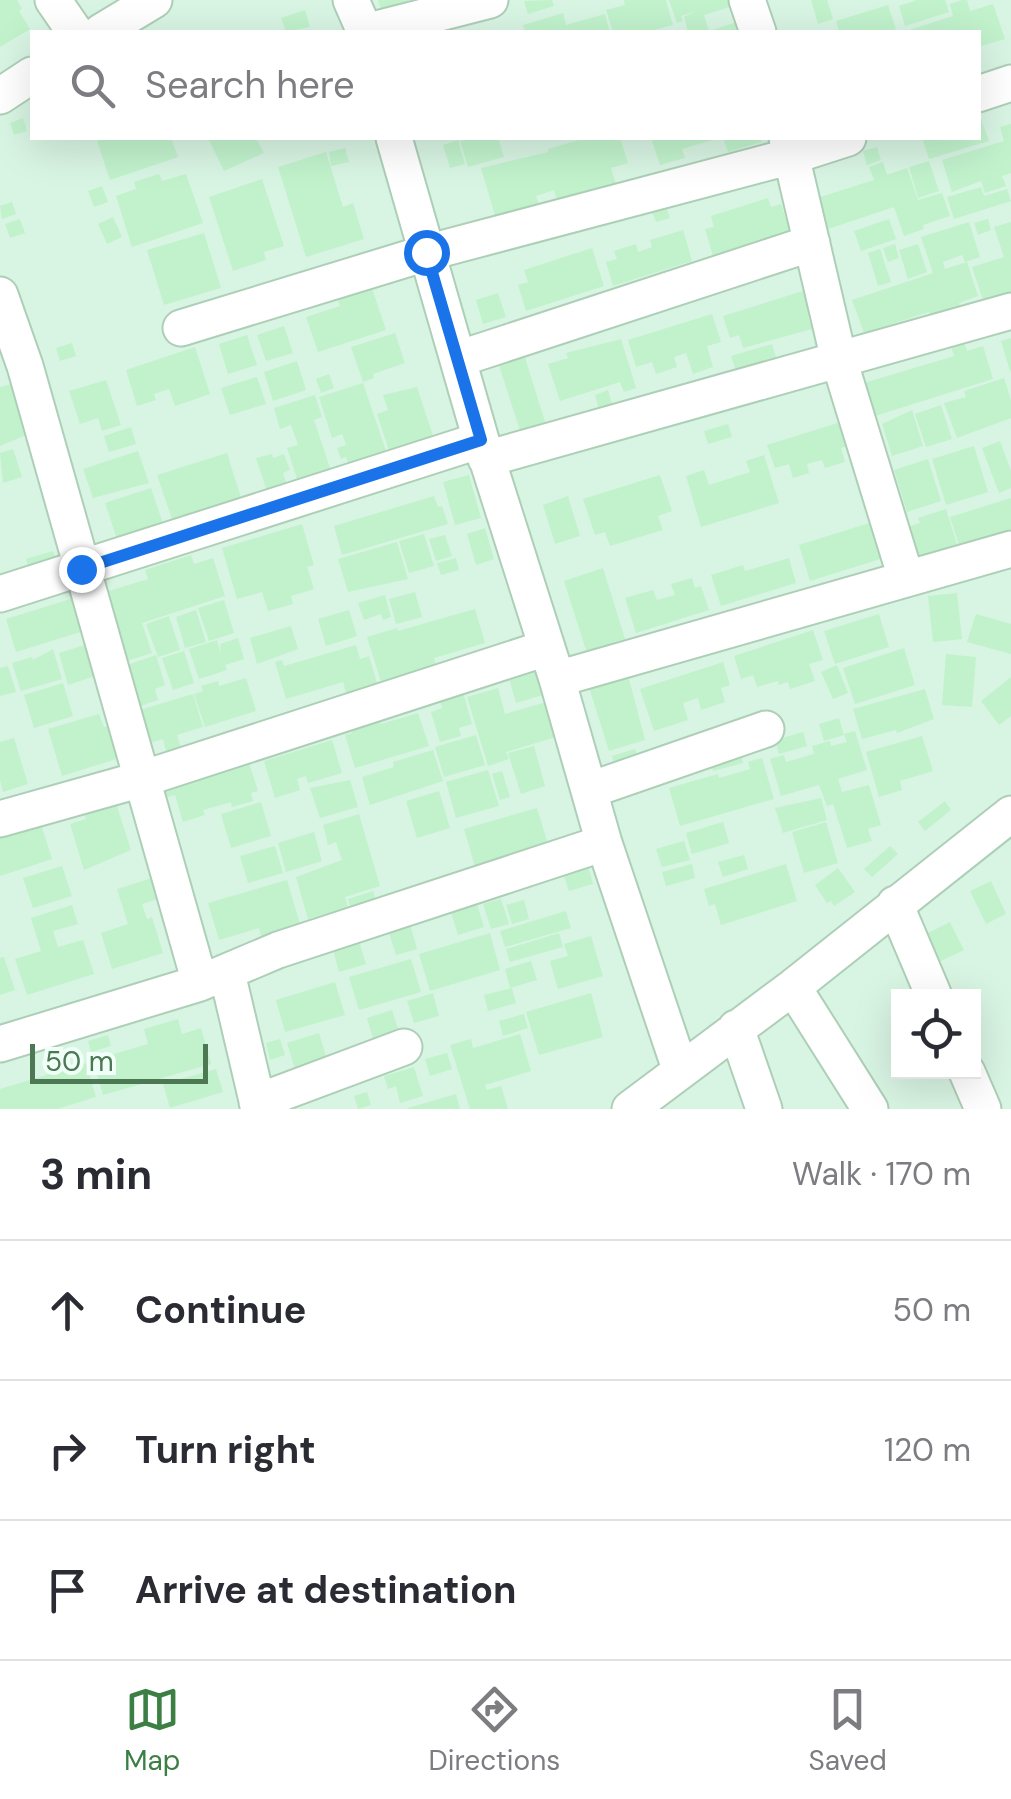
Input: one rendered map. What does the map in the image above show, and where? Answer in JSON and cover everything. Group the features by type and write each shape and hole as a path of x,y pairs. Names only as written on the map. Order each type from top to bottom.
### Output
{"street":[{"path":"53,0 74,30"},
{"path":"105,30 154,0"},
{"path":"351,0 364,30"},
{"path":"373,30 490,0"},
{"path":"747,0 757,30"},
{"path":"0,96 30,77"},
{"path":"981,93 1011,83"},
{"path":"395,140 676,1085"},
{"path":"181,328 789,147 835,140"},
{"path":"789,147 839,360 906,578"},
{"path":"458,359 812,243"},
{"path":"0,295 13,371 81,569 142,778 258,1105 404,1047"},
{"path":"0,594 484,450 839,360 1011,311"},
{"path":"0,819 552,664 1011,549"},
{"path":"590,790 766,728"},
{"path":"630,1109 676,1085 736,1028 1011,814"},
{"path":"0,1044 214,978 278,950 604,843"},
{"path":"895,904 931,989"},
{"path":"793,987 870,1109"},
{"path":"736,1028 764,1109"},
{"path":"969,1079 982,1109"}],"shaded area":[{"path":"0,0 1011,0 1011,1109 0,1109"}],"building":[{"path":"0,0 17,0 30,29 0,47"},
{"path":"378,0 408,0 411,9 384,18"},
{"path":"552,0 554,6 528,14 524,1"},
{"path":"624,0 666,0 673,25 654,30 612,30 606,10 625,5"},
{"path":"669,0 731,0 733,6 704,15 709,30 687,30 684,17 696,11 681,16 683,21 677,23"},
{"path":"811,0 827,0 833,19 818,24"},
{"path":"917,0 945,0 949,12 905,26 899,6"},
{"path":"967,0 970,11 993,4 1005,39 981,46 981,30 909,30 953,16 950,4"},
{"path":"888,5 896,29 838,30 836,21"},
{"path":"305,10 310,27 285,30 281,18"},
{"path":"563,13 566,25 605,14 609,30 524,30 523,25"},
{"path":"740,21 742,30 712,30"},
{"path":"23,118 27,131 14,135 10,123"},
{"path":"981,119 989,141 929,159 923,140 981,140"},
{"path":"1011,124 1011,173 1002,176 1006,186 985,193 981,181 952,192 942,160 1004,141 1000,127"},
{"path":"172,140 178,157 110,180 97,141"},
{"path":"209,140 257,140 264,153 224,171"},
{"path":"458,140 465,164 450,168 443,145"},
{"path":"499,140 504,157 468,167 460,141"},
{"path":"579,140 621,140 628,163 611,168 616,184 557,201 554,190 536,196 540,207 496,219 481,168"},
{"path":"652,140 712,140 682,149 685,158 660,165"},
{"path":"724,140 760,140 761,142 728,152"},
{"path":"877,147 881,160 867,165 863,151"},
{"path":"345,148 349,162 331,166 329,152"},
{"path":"326,152 343,207 353,203 364,239 306,257 278,167"},
{"path":"929,161 939,191 918,198 909,167"},
{"path":"883,162 887,175 907,168 918,200 942,193 950,216 904,236 894,207 825,230 814,199 874,180 869,167"},
{"path":"159,174 162,181 186,174 203,223 132,247 116,196 136,189 134,182"},
{"path":"262,179 284,246 264,252 266,260 233,271 209,197"},
{"path":"102,186 108,202 94,207 88,191"},
{"path":"981,187 984,196 1007,189 1011,201 954,219 947,197"},
{"path":"768,198 771,207 781,204 790,232 713,256 705,229 714,227 711,216"},
{"path":"12,202 16,214 2,219 0,206"},
{"path":"665,203 670,218 656,222 650,207"},
{"path":"113,217 122,237 107,244 98,224"},
{"path":"20,219 25,233 10,238 5,224"},
{"path":"889,219 896,239 861,251 854,231"},
{"path":"988,219 991,230 978,235 974,223"},
{"path":"969,222 980,257 965,262 962,255 943,262 945,269 967,262 978,296 959,303 962,311 935,327 929,312 864,333 852,300 933,273 921,237"},
{"path":"1011,222 1011,307 988,315 972,267 1004,257 994,227"},
{"path":"683,230 692,261 613,286 606,262 617,259 614,251 636,244 638,252 652,247 650,240"},
{"path":"204,233 221,288 164,305 147,250"},
{"path":"895,244 899,258 888,262 883,248"},
{"path":"918,244 927,272 908,279 899,250"},
{"path":"592,248 604,286 526,311 518,285 528,282 524,270"},
{"path":"880,249 891,282 878,286 868,253"},
{"path":"371,285 386,330 318,352 306,317 340,306 337,297"},
{"path":"806,290 814,314 808,316 812,329 743,348 739,335 730,338 723,316"},
{"path":"498,293 506,317 483,324 476,300"},
{"path":"712,314 721,342 707,346 713,367 693,374 686,353 674,357 677,367 656,374 652,362 636,367 628,340"},
{"path":"284,326 293,353 266,361 257,335"},
{"path":"395,333 405,363 373,374 374,378 363,382 351,347"},
{"path":"247,335 257,365 228,374 219,344"},
{"path":"1011,338 1011,371 1010,371 1001,341"},
{"path":"621,339 636,388 624,392 620,382 560,401 548,364 568,358 566,353"},
{"path":"964,342 967,351 983,346 993,379 875,416 864,383 954,356 951,346"},
{"path":"72,343 76,356 60,361 56,348"},
{"path":"772,344 778,364 738,377 731,356"},
{"path":"195,347 210,394 175,406 169,389 154,394 156,400 137,406 126,370"},
{"path":"523,351 550,438 525,446 497,359"},
{"path":"297,361 306,390 273,401 264,372"},
{"path":"329,374 334,388 321,393 316,379"},
{"path":"257,377 266,404 230,415 221,388"},
{"path":"1004,378 1011,400 1011,418 957,438 944,403 966,397 964,391"},
{"path":"106,380 121,425 102,431 98,418 80,424 69,391"},
{"path":"16,383 31,433 0,446 0,387"},
{"path":"363,383 386,451 348,463 346,457 341,459 337,448 346,445 342,434 332,438 319,397"},
{"path":"417,387 435,442 392,460 377,414 388,410 383,395"},
{"path":"608,390 614,410 600,414 595,395"},
{"path":"315,395 322,417 314,420 332,474 299,485 287,448 298,445 291,425 280,429 274,408"},
{"path":"941,405 952,439 926,447 915,414"},
{"path":"912,410 923,446 892,456 882,424"},
{"path":"844,421 851,445 841,448 845,462 825,468 822,460 807,464 809,473 793,478 789,464 775,468 767,445"},
{"path":"728,424 732,437 708,444 704,431"},
{"path":"131,427 136,444 109,452 104,436"},
{"path":"1000,441 1011,471 1011,488 999,493 982,448"},
{"path":"974,446 988,492 946,505 932,459"},
{"path":"13,449 22,477 3,483 0,453"},
{"path":"138,451 149,483 93,498 83,469"},
{"path":"227,453 242,501 176,531 157,475"},
{"path":"272,454 273,458 284,454 290,470 283,473 287,485 267,491 256,458"},
{"path":"764,455 779,503 701,527 686,476 704,470 709,485 750,472 746,461"},
{"path":"928,459 941,501 907,512 894,470"},
{"path":"469,475 481,518 455,525 443,482"},
{"path":"660,475 672,511 658,516 663,530 610,546 605,532 595,535 583,499"},
{"path":"151,488 165,530 119,545 105,503"},
{"path":"434,496 448,524 342,555 334,526"},
{"path":"568,496 580,536 555,544 543,505"},
{"path":"1011,498 1011,533 962,554 950,517"},
{"path":"946,509 957,544 949,547 952,556 922,565 910,526 920,523 918,518"},
{"path":"882,519 893,555 810,581 799,545"},
{"path":"302,524 314,565 307,567 314,589 291,596 293,604 268,611 262,592 237,599 222,548"},
{"path":"485,528 494,559 476,565 467,534"},
{"path":"424,534 434,566 409,573 399,541"},
{"path":"445,535 452,556 436,561 429,539"},
{"path":"397,542 408,579 348,592 338,559"},
{"path":"53,551 56,561 29,570 26,559"},
{"path":"191,555 194,564 213,558 225,596 142,623 152,653 120,663 99,594 148,579 145,570"},
{"path":"456,558 459,570 441,575 437,563"},
{"path":"789,558 796,583 721,606 711,575 743,565 745,571"},
{"path":"603,568 625,639 614,642 618,655 590,663 564,581"},
{"path":"692,578 695,588 701,586 709,610 636,633 625,598 653,590 657,600 675,595 671,584"},
{"path":"415,592 422,617 396,624 389,599"},
{"path":"957,593 962,639 933,642 928,596"},
{"path":"385,595 391,617 383,620 381,614 364,620 358,603"},
{"path":"77,597 87,630 16,652 6,619"},
{"path":"224,600 234,633 209,641 198,608"},
{"path":"475,609 485,643 434,658 438,673 382,685 367,637"},
{"path":"196,610 206,642 185,648 176,617"},
{"path":"349,610 357,636 326,646 318,619"},
{"path":"879,614 889,647 835,664 824,631"},
{"path":"976,614 1011,624 1011,654 967,642"},
{"path":"169,616 180,650 158,657 146,624"},
{"path":"291,626 298,649 257,664 250,638"},
{"path":"813,630 823,660 809,664 815,681 790,689 788,682 757,687 753,675 741,679 734,656"},
{"path":"238,638 244,659 225,665 227,670 199,679 189,649 217,640 221,654 220,644"},
{"path":"91,643 101,674 68,685 59,653"},
{"path":"356,645 360,659 369,656 379,690 348,699 343,682 286,699 275,662 282,660 284,666"},
{"path":"904,648 915,685 855,704 843,668"},
{"path":"53,649 62,679 21,691 12,663 32,657 33,660"},
{"path":"184,651 194,683 173,690 162,658"},
{"path":"946,654 976,657 972,707 942,705"},
{"path":"156,655 165,685 155,689 158,700 137,707 124,666"},
{"path":"723,662 730,685 721,688 725,702 701,710 698,698 683,703 688,720 654,731 640,689"},
{"path":"533,663 543,695 516,703 507,671"},
{"path":"837,665 848,693 833,699 821,672"},
{"path":"8,666 16,692 0,696 0,668"},
{"path":"628,675 645,740 609,751 589,687"},
{"path":"1011,677 1011,716 999,725 981,701"},
{"path":"246,678 256,711 205,727 194,694 203,691 201,686 218,681 219,686"},
{"path":"63,683 73,716 34,728 24,695"},
{"path":"461,685 472,724 459,728 461,736 440,742 431,712 442,708 437,692"},
{"path":"498,688 505,714 546,702 556,737 506,752 509,759 488,766 467,697"},
{"path":"925,689 934,719 897,733 896,730 862,739 853,709"},
{"path":"193,694 203,727 177,735 181,747 166,751 163,739 143,745 133,712"},
{"path":"378,711 381,724 418,713 429,746 355,768 345,735 352,733 348,719"},
{"path":"99,714 126,756 62,776 48,729"},
{"path":"839,718 844,735 824,741 819,724"},
{"path":"855,731 867,770 838,779 842,792 869,785 881,825 868,829 872,841 847,848 833,804 827,806 819,785 781,796 770,759 784,755 786,762 814,754 812,746 847,742 844,734"},
{"path":"803,732 807,746 779,754 775,740"},
{"path":"476,735 485,765 444,777 435,747"},
{"path":"922,736 933,771 900,781 902,790 879,797 866,752"},
{"path":"14,738 28,784 3,792 0,742"},
{"path":"332,740 342,773 308,783 306,776 297,779 300,790 275,798 264,761"},
{"path":"534,746 545,786 521,794 508,753"},
{"path":"739,748 743,763 713,771 708,757"},
{"path":"635,749 640,763 617,771 612,756"},
{"path":"433,750 443,781 370,805 362,777 394,767 393,762"},
{"path":"762,758 774,799 680,826 669,788 750,769 748,762"},
{"path":"249,763 258,791 251,793 253,801 203,810 205,815 183,822 175,795 161,799 158,790"},
{"path":"488,770 499,806 456,818 446,782"},
{"path":"502,771 510,797 500,800 492,774"},
{"path":"350,780 358,807 320,818 310,788"},
{"path":"439,791 450,828 417,838 406,801"},
{"path":"113,794 131,850 84,870 70,824 86,819 81,804"},
{"path":"821,798 827,820 783,833 775,808"},
{"path":"945,801 951,810 925,831 918,822"},
{"path":"261,802 271,836 231,848 221,814"},
{"path":"537,808 549,848 476,870 464,829"},
{"path":"359,814 380,886 345,897 348,907 308,919 296,877 342,860 336,842 328,845 323,825"},
{"path":"38,815 52,859 0,876 0,823"},
{"path":"723,822 729,843 692,854 686,833"},
{"path":"826,822 838,863 804,873 792,832"},
{"path":"314,832 322,861 286,872 278,843"},
{"path":"684,841 690,860 662,867 656,849"},
{"path":"275,846 283,873 248,883 240,856"},
{"path":"890,846 898,854 872,877 864,869"},
{"path":"744,855 748,869 723,877 718,862"},
{"path":"692,864 695,878 666,886 662,872"},
{"path":"786,864 797,901 721,925 715,904 709,906 704,889"},
{"path":"588,865 593,884 569,891 563,873"},
{"path":"62,866 72,896 33,908 23,878"},
{"path":"838,868 855,892 834,906 831,901 827,903 815,885"},
{"path":"152,878 159,899 142,904 147,919 152,917 163,953 112,969 101,933 128,924 117,889"},
{"path":"287,880 300,924 261,936 259,928 219,940 208,903"},
{"path":"991,881 1006,914 986,924 970,891"},
{"path":"373,891 376,901 351,909 348,899"},
{"path":"501,899 509,924 491,929 483,904"},
{"path":"524,900 529,919 512,924 506,905"},
{"path":"476,901 484,927 458,935 450,909"},
{"path":"72,905 78,924 53,931 58,947 83,940 94,974 27,995 15,959 41,951 31,918"},
{"path":"566,911 571,928 505,947 500,931"},
{"path":"409,921 417,949 396,955 387,927"},
{"path":"950,922 964,950 939,962 926,934"},
{"path":"490,933 500,970 430,991 419,954"},
{"path":"559,933 563,947 510,962 506,949"},
{"path":"357,934 366,964 339,972 331,942"},
{"path":"591,936 603,976 558,989 550,961 568,956 564,944"},
{"path":"4,957 15,990 0,995 0,958"},
{"path":"411,959 421,992 359,1010 349,977"},
{"path":"531,961 537,980 510,988 505,969"},
{"path":"335,982 345,1015 285,1032 276,1000"},
{"path":"512,988 516,1003 488,1011 484,995"},
{"path":"433,993 439,1016 414,1023 407,1001"},
{"path":"591,993 603,1037 539,1055 526,1012"},
{"path":"392,1010 402,1041 376,1049 367,1018"},
{"path":"524,1014 528,1028 503,1036 499,1021"},
{"path":"178,1019 182,1034 201,1028 211,1064 103,1095 93,1060 148,1044 144,1029"},
{"path":"319,1033 329,1066 297,1075 287,1043"},
{"path":"520,1034 531,1071 485,1085 487,1090 501,1086 508,1109 470,1109 450,1045 471,1039 473,1048"},
{"path":"108,1035 111,1046 91,1052 88,1041"},
{"path":"280,1039 285,1055 270,1060 266,1043"},
{"path":"447,1053 452,1069 430,1076 425,1059"},
{"path":"86,1063 96,1097 57,1109 0,1109 0,1089"},
{"path":"414,1067 423,1096 400,1103 396,1086 388,1089 384,1076"},
{"path":"216,1069 223,1092 170,1108 163,1084"},
{"path":"367,1092 371,1105 358,1109 354,1096"},
{"path":"456,1094 460,1109 408,1109 408,1108"}],"route":[{"path":"81,569 481,440 426,252"}]}
